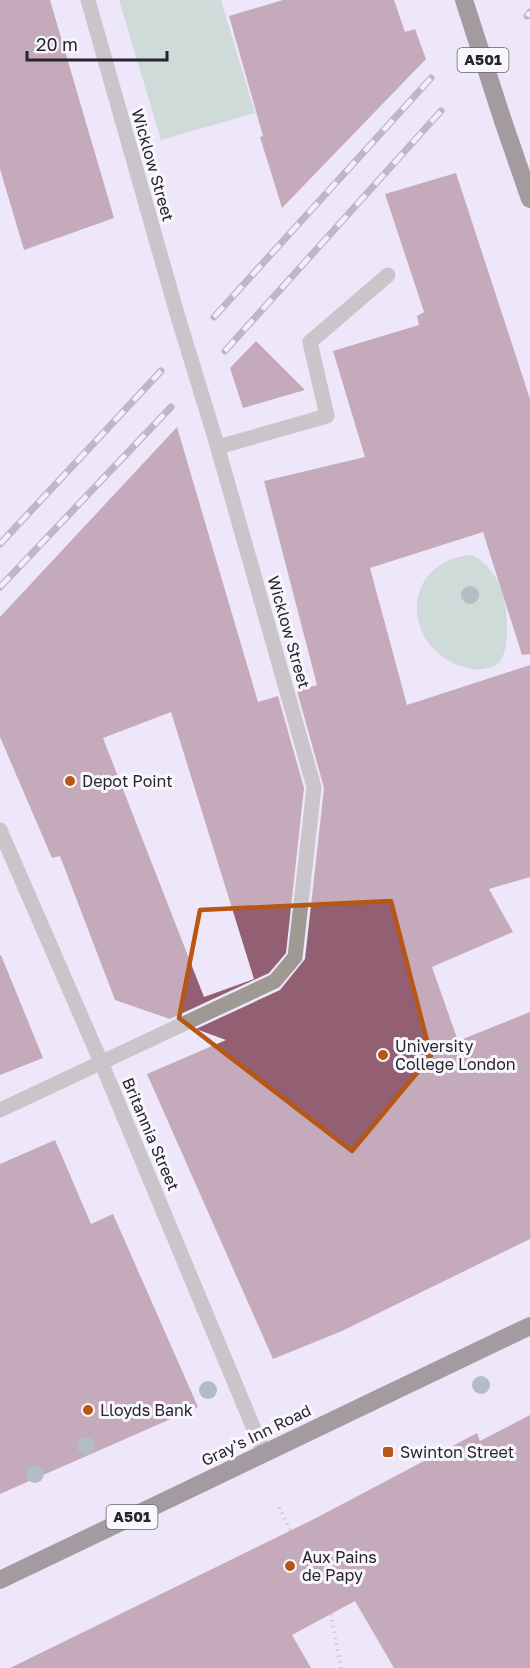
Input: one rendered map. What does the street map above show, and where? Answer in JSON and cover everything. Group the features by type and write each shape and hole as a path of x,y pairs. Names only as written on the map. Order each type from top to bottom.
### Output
{"highway":[{"name":"A501","path":"464,0 530,199"},
{"name":"Gray's Inn Road","path":"0,1580 530,1326"}],"street":[{"name":"Wicklow Street","path":"0,1110 275,981 295,957 314,787 88,0"},
{"path":"217,443 327,416 310,342 388,275"},
{"name":"Britannia Street","path":"0,830 101,1062 264,1453"}],"path":[{"path":"279,1507 290,1530"},
{"path":"331,1614 341,1668"}],"highlighted area":[{"path":"391,901 431,1056 352,1151 179,1018 200,910"}],"green space":[{"path":"119,0 221,0 255,113 161,140"},
{"path":"472,555 482,561 500,586 507,618 503,657 494,666 480,669 467,668 445,659 430,644 420,626 417,607 420,589 431,573 448,561"}],"building":[{"path":"0,0 50,0 114,218 24,250 0,169"},
{"path":"283,0 394,0 405,32 415,29 426,59 282,208 260,137 263,136 229,16"},
{"path":"456,173 530,399 530,654 522,655 483,532 370,568 407,705 530,665 530,877 489,889 513,932 432,967 458,1041 530,1012 530,1239 342,1331 273,1359 147,1074 226,1040 196,1029 280,990 305,959 324,788 297,691 317,685 264,481 365,457 333,351 419,325 417,316 424,312 385,194"},
{"path":"256,341 305,390 243,408 230,368"},
{"name":"Depot Point","path":"177,427 258,702 278,696 304,788 286,953 269,973 170,1019 115,1000 60,856 52,858 0,737 0,617","holes":["171,712 254,979 204,997 103,738"]},
{"path":"0,956 43,1058 0,1075"},
{"path":"55,1140 91,1224 113,1214 198,1407 0,1494 0,1164"},
{"path":"530,1415 530,1668 394,1668 355,1601 292,1635 311,1668 10,1668 316,1518 477,1433 480,1441"}],"railway":[{"path":"527,16 530,12"},
{"path":"214,317 431,78"},
{"path":"225,351 441,111"},
{"path":"0,544 161,371"},
{"path":"0,587 171,407"}],"place":[{"name":"Depot Point","path":"70,781"},
{"name":"University College London","path":"383,1055"},
{"name":"Lloyds Bank","path":"88,1410"},
{"name":"Swinton Street","path":"388,1452"},
{"name":"Aux Pains de Papy","path":"290,1566"}]}
